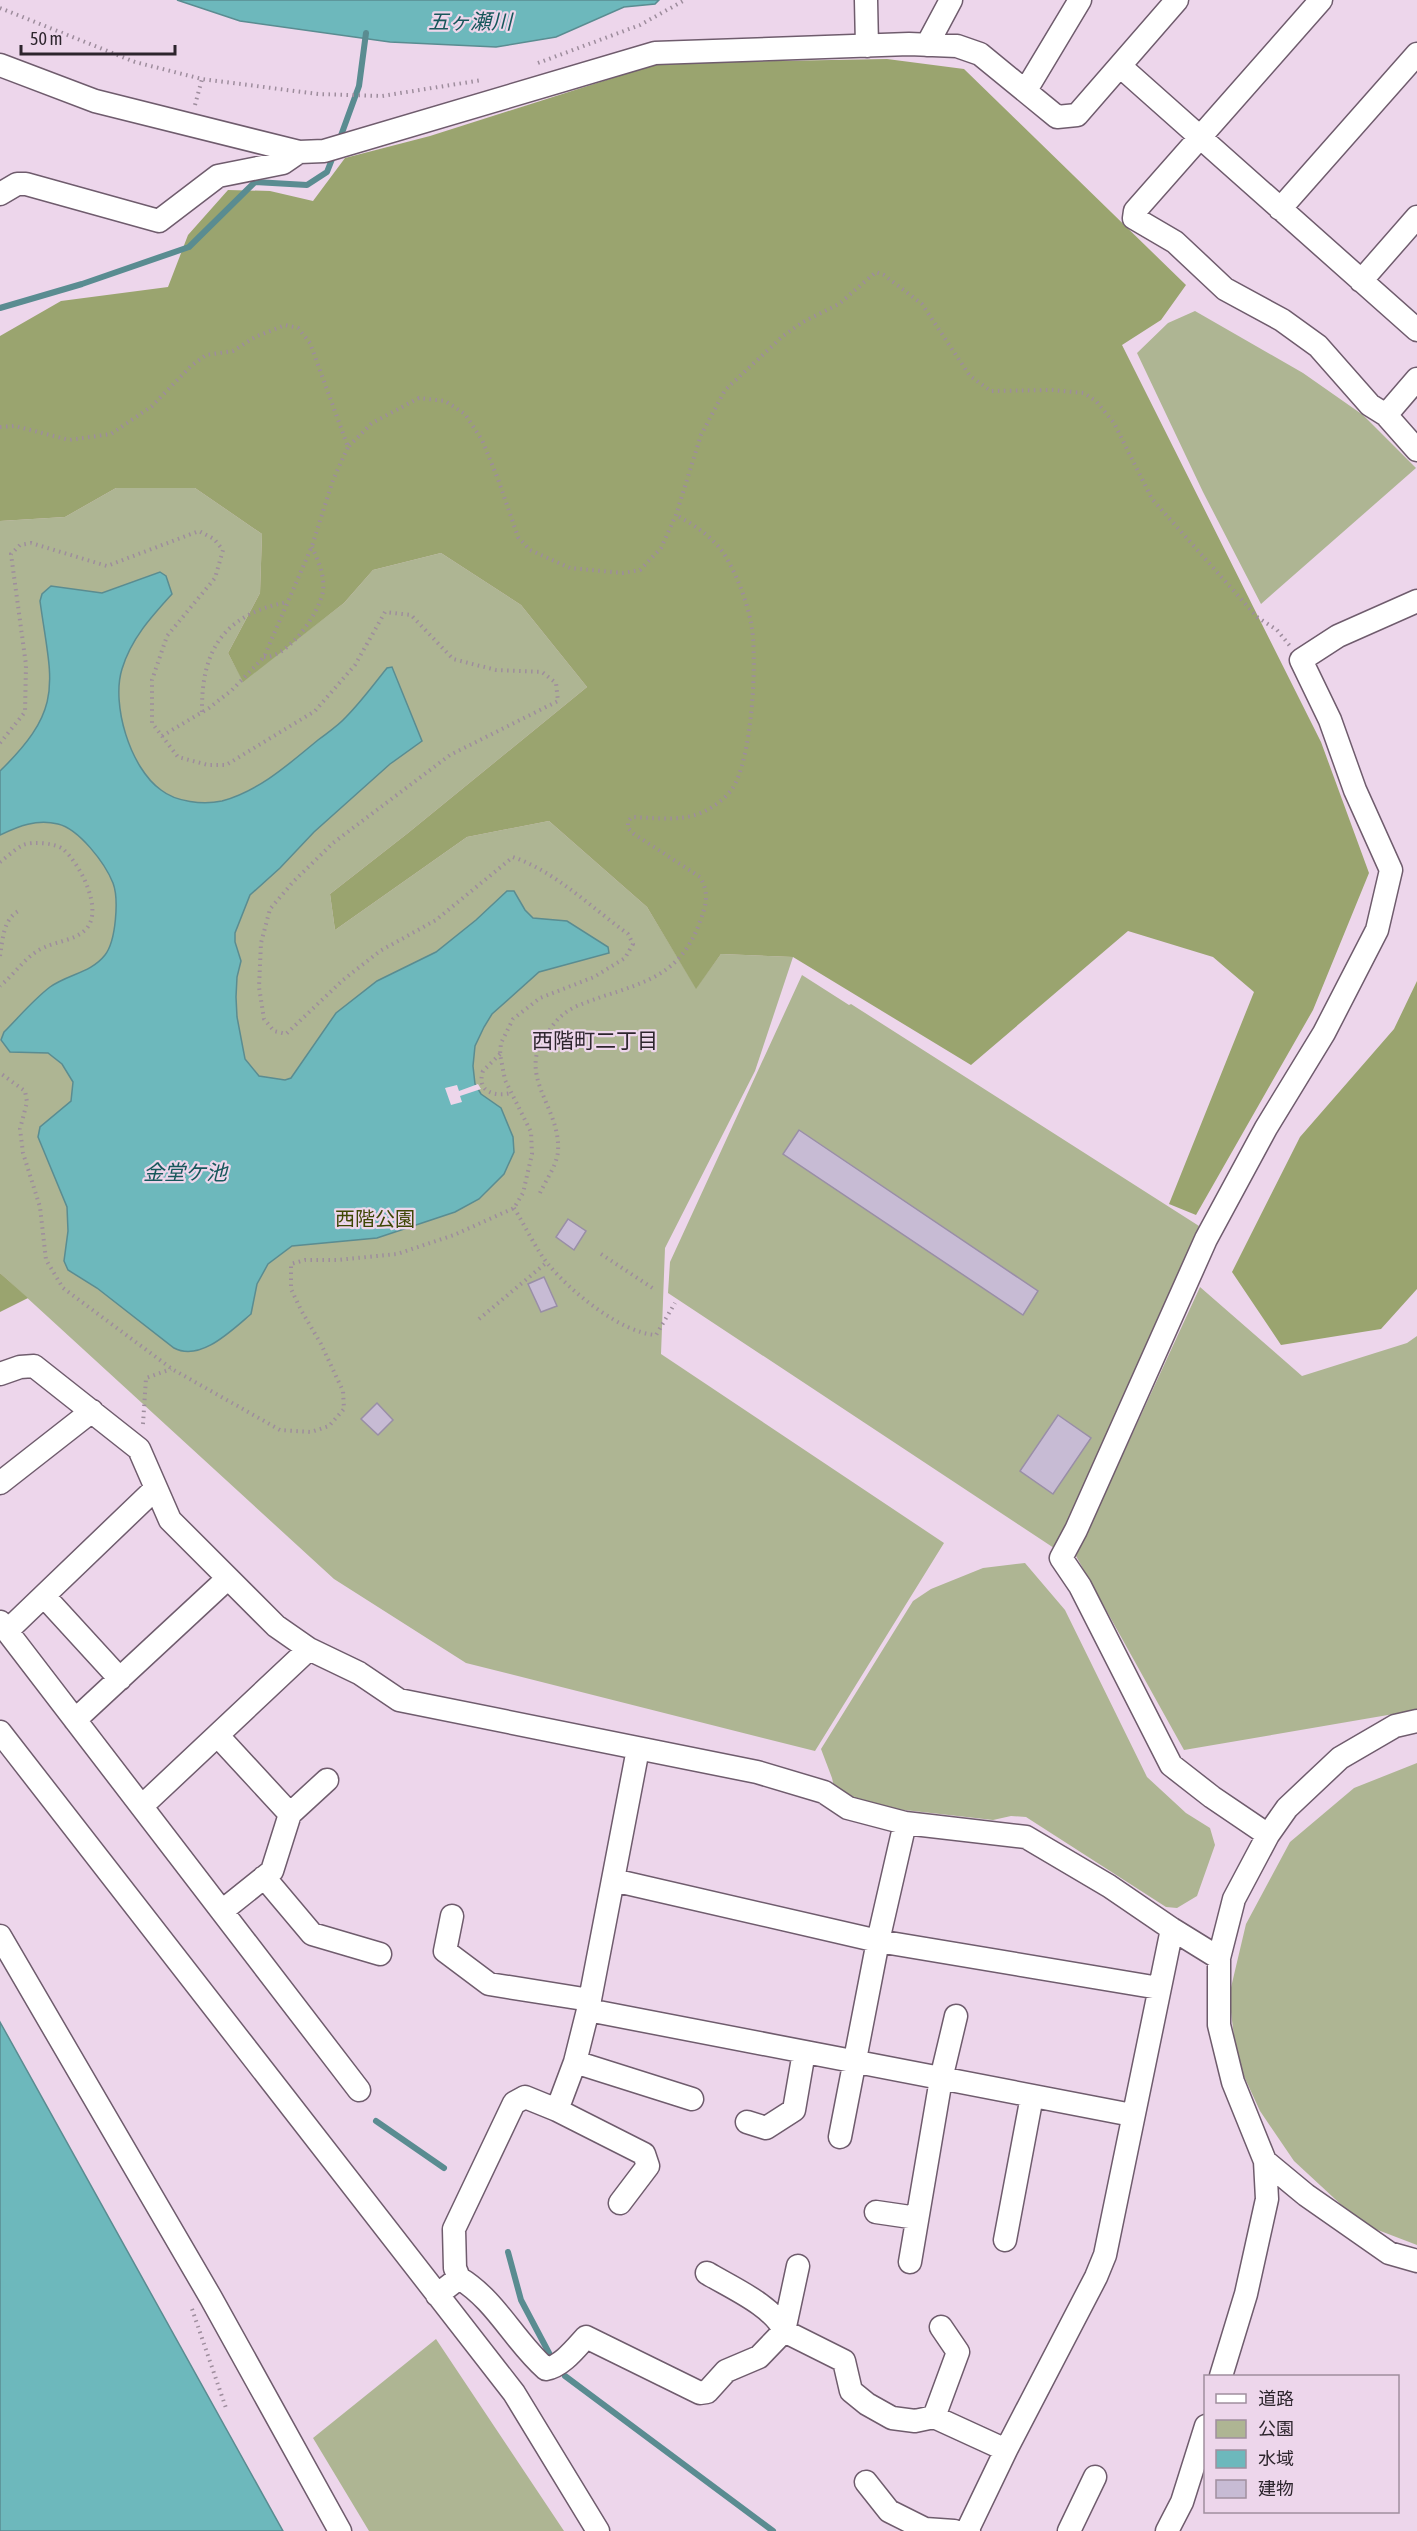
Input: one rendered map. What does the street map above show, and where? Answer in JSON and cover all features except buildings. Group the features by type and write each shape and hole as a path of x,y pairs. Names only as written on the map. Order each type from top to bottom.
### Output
{"street":[{"path":"866,0 867,46"},
{"path":"927,45 951,0"},
{"path":"1026,90 1080,0"},
{"path":"0,65 95,101 299,152 324,151 655,53 867,46 957,46 980,54 1057,117 1077,115 1177,0"},
{"path":"1321,0 1198,137 1136,211 1134,218 1175,242 1225,289 1282,320 1318,346 1370,405 1386,415 1417,450"},
{"path":"1280,209 1417,54"},
{"path":"1120,66 1417,330"},
{"path":"0,194 17,184 26,184 159,221 218,176 283,163 299,152"},
{"path":"1361,281 1417,217"},
{"path":"1386,415 1417,379"},
{"path":"1268,1834 1212,1797 1171,1765 1080,1586 1061,1558 1077,1530 1206,1239 1266,1128 1324,1033 1377,930 1391,870 1355,790 1330,720 1301,660 1338,636 1417,601"},
{"path":"0,1374 20,1366 34,1366 139,1449 146,1460 155,1489 170,1520 227,1579 276,1626 309,1649 359,1673 399,1700 757,1772 824,1792 848,1808 905,1823 1026,1838 1109,1886 1219,1958"},
{"path":"0,1483 92,1411"},
{"path":"155,1489 44,1596 4,1627 359,2090"},
{"path":"75,1720 227,1579"},
{"path":"44,1596 120,1679"},
{"path":"142,1806 309,1649"},
{"path":"1221,2375 1246,2294 1267,2199 1265,2161 1233,2082 1219,2025 1219,1958 1234,1899 1268,1834 1287,1808 1340,1758 1417,1721"},
{"path":"0,1732 514,2393 598,2531"},
{"path":"218,1736 290,1814"},
{"path":"557,2110 575,2062 589,2005 638,1749"},
{"path":"222,1911 272,1871 290,1814 327,1780"},
{"path":"840,2137 878,1941 905,1823"},
{"path":"264,1877 312,1934 380,1954"},
{"path":"613,1880 878,1941 1159,1988"},
{"path":"452,1916 445,1951 489,1984 804,2052 1132,2115"},
{"path":"866,2482 889,2511 925,2529 962,2530 1101,2266 1172,1929"},
{"path":"0,1936 211,2298 340,2531"},
{"path":"909,2262 941,2079 956,2016"},
{"path":"747,2122 766,2128 794,2110 804,2052"},
{"path":"575,2062 692,2099"},
{"path":"1005,2240 1032,2096"},
{"path":"620,2203 648,2166 644,2154 557,2110 525,2097 514,2103 454,2229 455,2268 459,2278 470,2284 491,2304 536,2360 546,2368 552,2368 567,2357 586,2337 700,2393 707,2392 726,2371 759,2357 784,2331 798,2266"},
{"path":"1265,2161 1306,2195 1389,2253 1417,2261"},
{"path":"876,2212 917,2218"},
{"path":"707,2273 748,2297 779,2319 784,2331 844,2361 851,2391 867,2404 892,2418 915,2421 934,2417 1006,2450"},
{"path":"437,2295 459,2278"},
{"path":"934,2417 958,2352 941,2327"},
{"path":"1167,2531 1182,2502 1204,2432"},
{"path":"1069,2531 1095,2477"}],"path":[{"path":"533,65 640,25 685,0"},
{"path":"0,8 135,62 183,76 342,95 370,96 490,79"},
{"path":"162,736 202,712 232,690 264,657 312,546 333,480 348,447 372,423 419,398 445,401 465,414 482,440 518,537 530,550 570,568 623,573 640,570 661,548 676,515 700,435 725,390 783,336 803,322 839,304 876,272 884,275 922,304 969,376 991,391 1052,390 1084,393 1096,401 1114,423 1152,499 1257,617 1277,630 1301,660"},
{"path":"0,428 15,426 69,440 111,434 152,406 191,366 206,355 233,351 255,337 285,325 298,328 310,343 348,447"},
{"path":"540,1193 558,1154 558,1141 556,1127 540,1089 534,1062 540,1041 563,1014 578,1005 653,979 665,972 685,953 705,908 706,888 700,877 634,834 628,828 628,821 632,818 689,818 712,807 732,789 744,757 752,701 754,657 751,623 727,559 717,543 676,515"},
{"path":"0,743 25,712 26,665 11,554 20,544 31,543 107,566 199,531 214,539 223,550 215,578 167,636 152,680 152,723 178,757 208,765 226,765 315,711 355,665 386,612 411,615 453,660 496,670 542,672 556,683 558,700 450,755 333,843 292,882 270,909 261,943 259,987 264,1019 274,1031 286,1034 342,980 380,951 436,920 513,857 530,863 628,934 633,944 625,957 594,977 540,998 513,1019 501,1043 500,1054 505,1080 531,1132 532,1154 523,1193 514,1208 454,1235 397,1254 337,1260 304,1260 291,1264 291,1289 343,1391 344,1409 329,1426 311,1432 280,1430 172,1369 63,1288 46,1260 40,1207 23,1153 20,1129 27,1102 25,1092 0,1073"},
{"path":"264,657 280,654 285,650 300,634 317,607 322,592 323,574 312,546"},
{"path":"202,712 202,693 207,661 227,631 238,621 257,611 289,602"},
{"path":"0,862 23,845 35,843 61,847 79,867 88,888 93,915 87,928 71,938 30,954 16,973 0,986"},
{"path":"0,956 7,923 12,914 20,910"},
{"path":"0,927 7,923"},
{"path":"500,1054 483,1071 481,1086 495,1095 512,1093"},
{"path":"514,1208 546,1263 568,1286 620,1323 642,1334 656,1335 675,1303"},
{"path":"601,1254 654,1289"},
{"path":"479,1319 546,1263"},
{"path":"139,1449 146,1378 172,1369"},
{"path":"211,2298 191,2310 227,2411"}],"green space":[{"path":"1195,311 1303,373 1363,415 1416,468 1261,604 1203,492 1137,353 1168,323"},
{"name":"西階公園","path":"116,488 195,488 262,534 260,593 228,653 243,681 344,603 373,570 441,553 521,605 587,687 330,894 335,930 467,837 549,821 647,907 696,988 721,954 793,957 755,1071 665,1248 661,1354 944,1543 815,1751 466,1663 334,1579 0,1273 0,521 65,517"},
{"path":"802,975 1199,1226 1057,1550 668,1293 670,1262"},
{"path":"1200,1287 1302,1376 1407,1343 1417,1336 1417,1710 1184,1750 1076,1556"},
{"path":"1025,1563 1065,1610 1147,1777 1186,1813 1210,1828 1215,1845 1197,1896 1177,1908 1166,1907 1026,1817 1011,1816 993,1820 869,1806 835,1791 821,1749 913,1601 931,1589 983,1568"},
{"path":"1417,1763 1417,2245 1362,2224 1294,2161 1260,2111 1237,2061 1229,1996 1246,1924 1290,1842 1354,1788"},
{"path":"436,2339 564,2531 369,2531 313,2438"}],"shaded area":[{"path":"887,59 964,69 1186,285 1161,320 1122,345 1321,742 1369,873 1313,1010 1196,1215 1169,1204 1254,992 1213,957 1128,931 971,1065 793,957 721,954 696,989 647,907 549,821 467,837 335,930 330,894 587,687 521,605 441,553 373,570 344,603 243,682 228,653 260,593 262,534 195,488 116,488 65,517 0,521 0,336 61,301 168,287 188,235 228,190 270,191 313,201 345,158 430,136 660,63"},
{"path":"1417,981 1417,1289 1381,1329 1281,1345 1232,1272 1300,1137 1394,1029"},
{"path":"0,1273 28,1298 0,1312"}],"water":[{"name":"五ヶ瀬川","path":"177,0 659,0 655,4 624,7 556,37 496,47 390,42 240,21"},
{"name":"金堂ケ池","path":"160,572 166,576 172,594 136,638 126,658 119,683 119,700 126,734 140,767 150,780 167,794 190,801 215,802 249,791 285,767 340,723 387,668 392,667 422,741 390,764 314,832 280,868 250,895 235,933 235,942 241,961 236,997 237,1017 245,1059 259,1076 285,1080 291,1078 336,1013 377,981 436,952 507,891 514,891 525,910 533,918 567,921 608,947 609,953 539,972 492,1014 484,1027 475,1046 473,1066 475,1084 481,1094 501,1108 513,1137 514,1152 504,1174 479,1199 455,1212 377,1238 292,1246 268,1264 257,1284 251,1314 215,1343 194,1351 174,1348 97,1288 68,1270 64,1261 68,1231 67,1207 38,1137 40,1127 71,1101 73,1082 62,1064 48,1053 10,1052 1,1040 4,1032 50,987 93,966 105,955 112,940 115,920 116,899 113,883 98,857 83,840 66,827 42,822 21,826 0,835 0,771 36,729 45,710 49,692 48,653 40,601 42,594 51,586 102,593"},
{"path":"0,2022 283,2531 0,2531"}],"pier":[{"path":"478,1084 481,1089 460,1096 462,1102 451,1105 445,1088 457,1085 459,1091"}],"waterway":[{"path":"339,141 359,86 366,33"},
{"path":"0,308 82,284 189,247 255,182 307,185 327,172 334,154"},
{"path":"376,2121 444,2168"},
{"path":"508,2252 521,2300 549,2353"},
{"path":"565,2376 773,2531"}],"district":[{"name":"西階町二丁目","path":"595,1041"}]}
